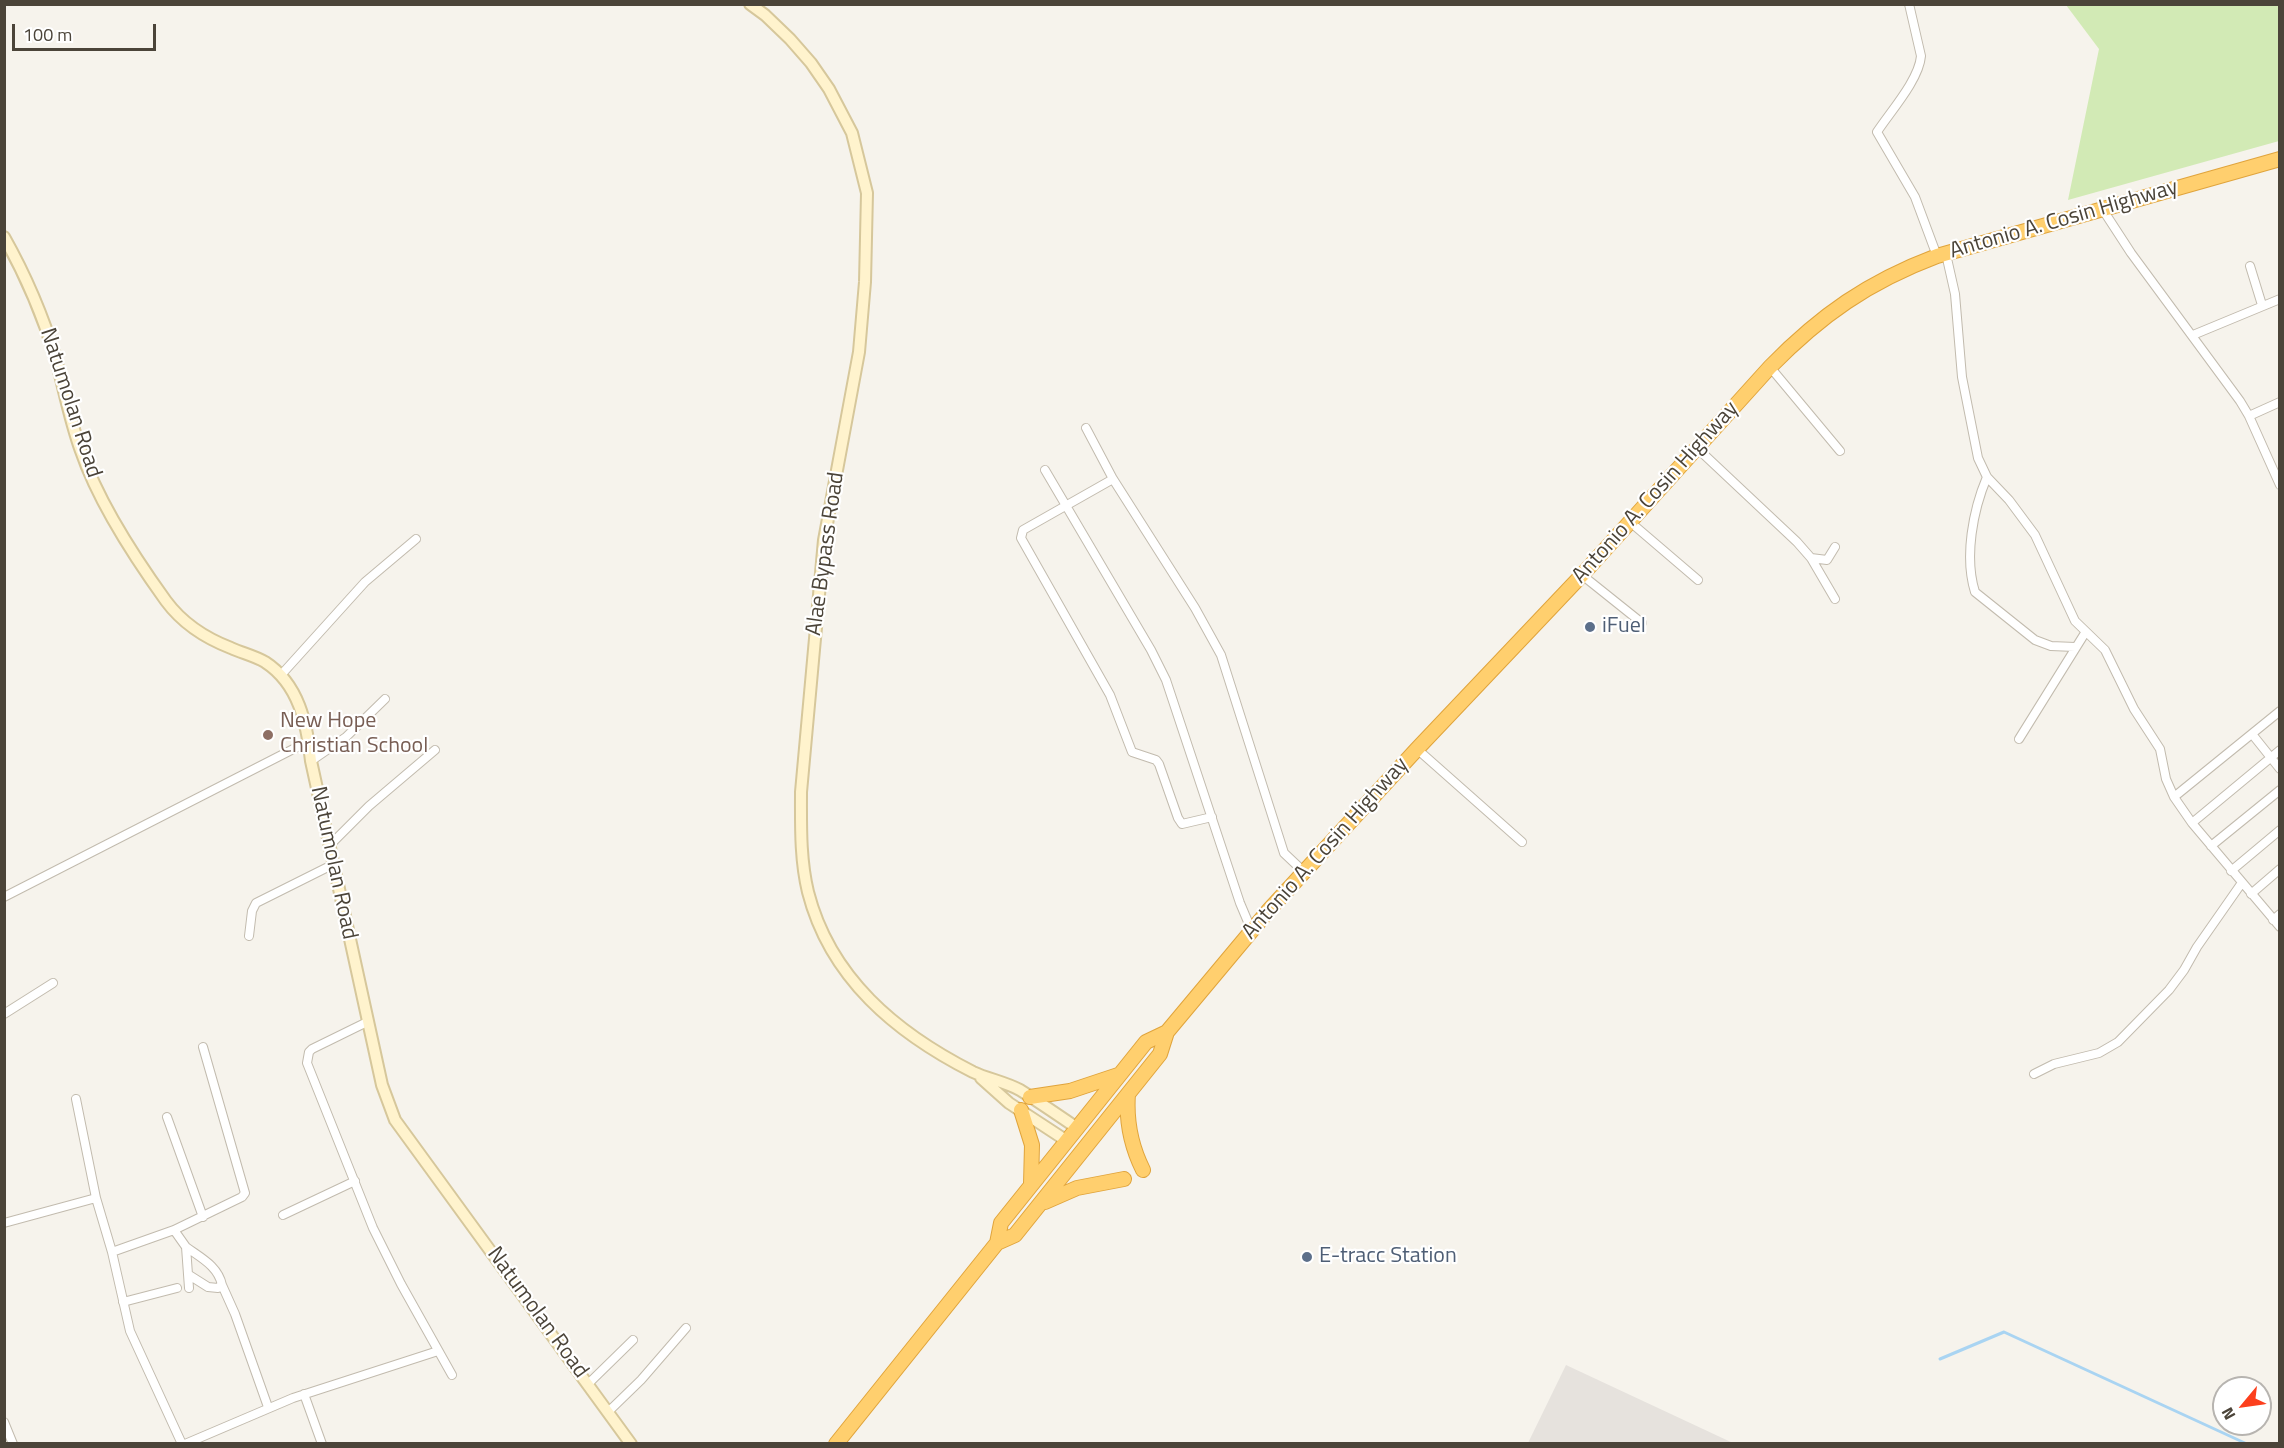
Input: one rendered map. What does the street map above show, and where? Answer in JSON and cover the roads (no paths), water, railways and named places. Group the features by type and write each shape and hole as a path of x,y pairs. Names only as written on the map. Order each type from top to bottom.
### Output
{"highway":[{"name":"Antonio A. Cosin Highway","path":"836,1443 997,1243 1015,1235 1160,1054 1167,1032 1251,930 1303,871 1582,575 1629,520 1802,335 1852,297 1892,274 1941,255 2280,159"},
{"name":"Antonio A. Cosin Highway","path":"997,1243 1001,1223 1120,1074 1146,1042 1167,1032"},
{"path":"1030,1097 1070,1091 1120,1074"},
{"path":"1128,1094 1127,1108 1131,1140 1143,1170"},
{"path":"1021,1110 1032,1145 1031,1186"},
{"path":"1077,1128 1093,1138"},
{"path":"1067,1141 1082,1151"},
{"path":"1040,1204 1077,1188 1124,1179"}],"main road":[{"name":"Alae Bypass Road","path":"750,4 790,39 830,89 852,134 867,193 866,271 859,352 824,540 801,792 801,833 808,892 836,957 871,1002 914,1036 974,1072 1021,1110 1067,1141"},
{"name":"Natumolan Road","path":"4,237 32,290 55,357 81,453 113,517 147,573 176,614 212,641 265,662 281,675 291,688 300,707 367,1022 382,1085 395,1120 631,1443"},
{"name":"Alae Bypass Road","path":"974,1072 1018,1089 1077,1128"}],"street":[{"path":"1909,4 1921,56 1920,64 1914,77 1877,132 1915,197 1941,255 1955,294 1962,377 1978,458 1987,477 2009,500 2035,535 2069,610 2085,633 2105,650 2134,710 2161,753 2166,779 2174,797 2241,884 2280,927"},
{"path":"2103,210 2131,253 2193,335 2249,416 2280,485"},
{"path":"2250,266 2262,305"},
{"path":"2193,335 2280,299"},
{"path":"1770,367 1840,451"},
{"path":"2249,416 2280,402"},
{"path":"1086,428 1113,479 1195,608 1221,655 1284,853 1303,871"},
{"path":"1697,448 1797,542 1811,558 1835,599"},
{"path":"1045,470 1151,650 1166,680 1251,930"},
{"path":"1987,477 1977,502 1973,521 1972,581 1975,592 2035,640 2051,646 2075,647"},
{"path":"1113,479 1023,530 1021,533 1023,543 1110,695 1132,753 1156,760 1159,764 1182,824 1212,817"},
{"path":"1629,520 1698,580"},
{"path":"281,675 365,582 416,539"},
{"path":"1811,558 1827,560 1835,547"},
{"path":"1582,575 1642,623"},
{"path":"2019,739 2085,633"},
{"path":"311,762 346,737 385,699"},
{"path":"2174,797 2280,711"},
{"path":"2252,734 2280,769"},
{"path":"4,897 309,741"},
{"path":"1417,748 1522,842"},
{"path":"330,845 369,806 435,750"},
{"path":"2192,823 2280,750"},
{"path":"2211,846 2280,790"},
{"path":"2231,871 2280,830"},
{"path":"249,936 252,911 256,903 334,864"},
{"path":"2251,894 2280,869"},
{"path":"2034,1074 2054,1064 2099,1053 2118,1042 2169,990 2241,884"},
{"path":"2273,920 2280,914"},
{"path":"4,1014 53,983"},
{"path":"367,1022 312,1049 307,1057 318,1091 373,1228 400,1284 452,1375"},
{"path":"112,1252 174,1230 242,1197 245,1193 203,1047"},
{"path":"76,1100 96,1198 112,1252 130,1331 184,1443 268,1407 438,1351"},
{"path":"167,1117 203,1217"},
{"path":"283,1215 354,1181"},
{"path":"4,1223 96,1198"},
{"path":"174,1230 186,1247 212,1266 219,1276 268,1407"},
{"path":"186,1247 189,1288"},
{"path":"189,1275 208,1287 218,1288 222,1285"},
{"path":"123,1302 177,1288"},
{"path":"608,1412 641,1380 687,1328"},
{"path":"588,1384 633,1340"},
{"path":"304,1394 322,1443"},
{"path":"4,1422 13,1443"}],"waterway":[{"path":"1940,1359 2004,1332 2247,1444"}],"place":[{"name":"iFuel","path":"1590,627"},
{"name":"New Hope Christian School","path":"268,735"},
{"name":"E-tracc Station","path":"1307,1257"}]}
